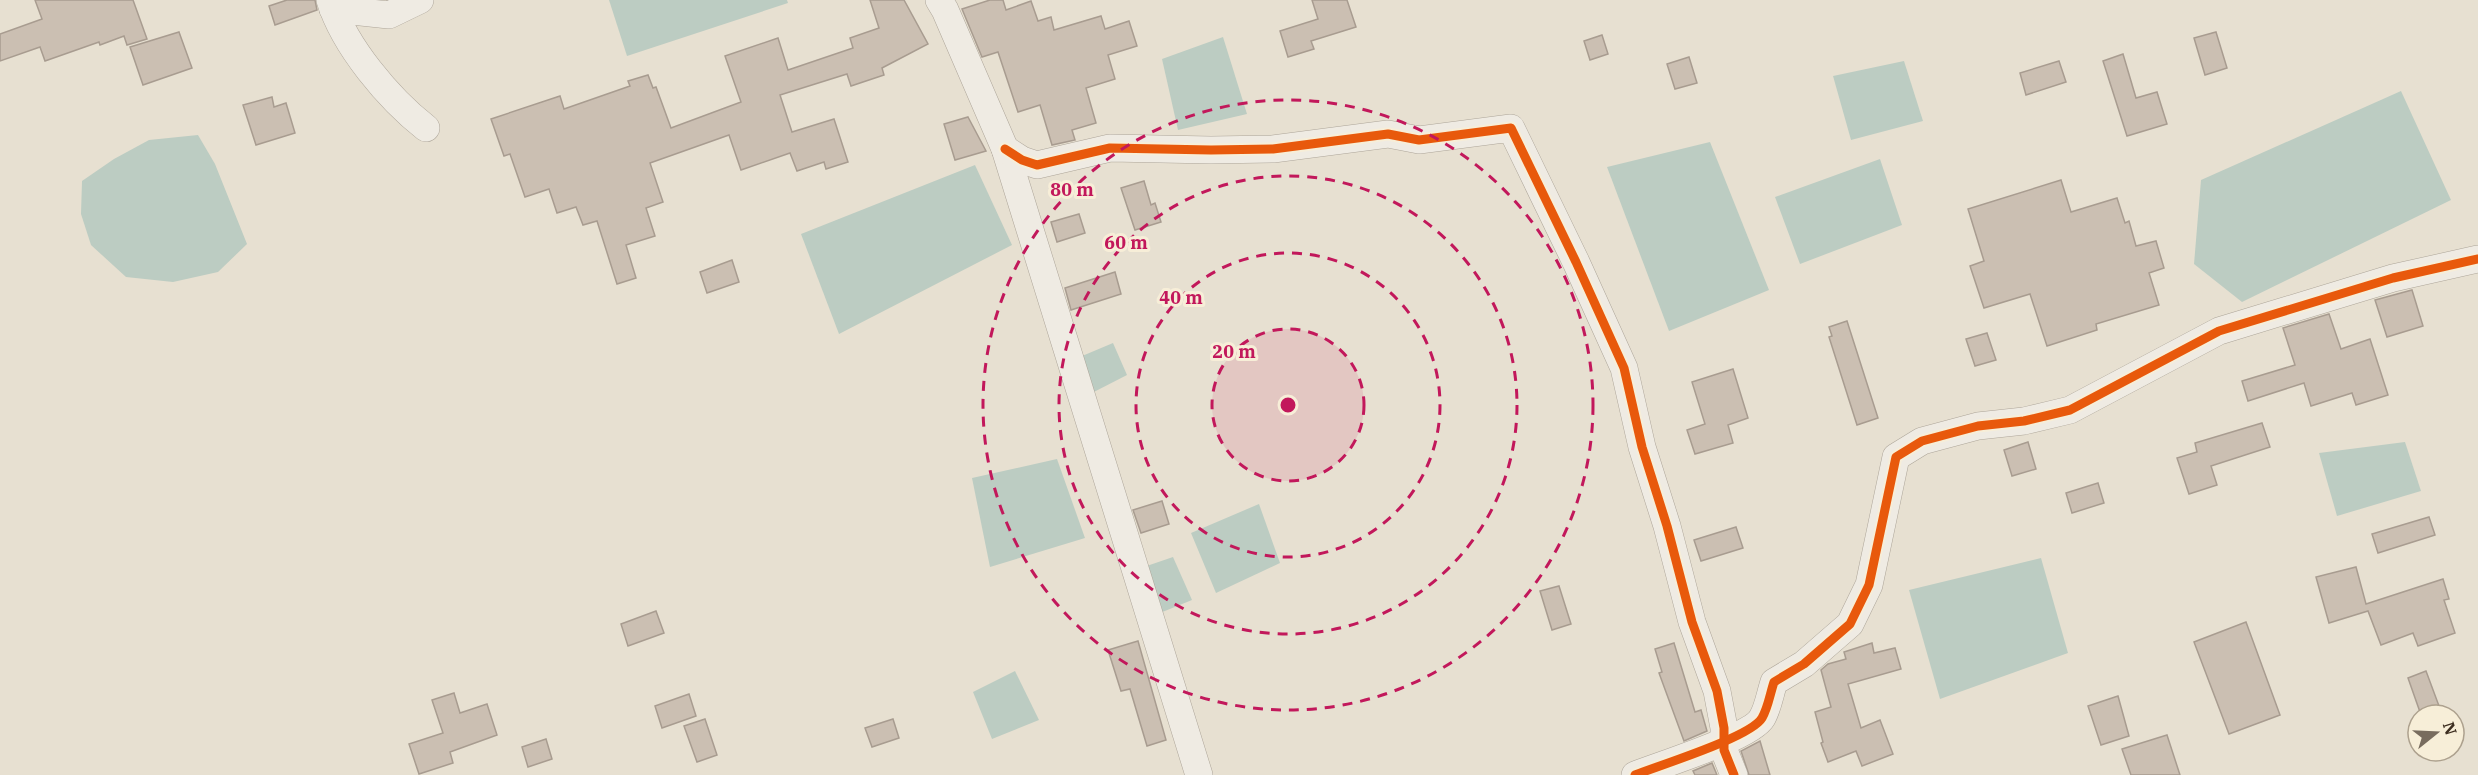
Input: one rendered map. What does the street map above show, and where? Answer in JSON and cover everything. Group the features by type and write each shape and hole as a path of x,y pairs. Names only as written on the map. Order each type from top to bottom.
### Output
{"street":[{"path":"331,5 389,15 420,0"},
{"path":"939,0 1005,149 1199,775"},
{"path":"331,5 347,39 403,110 426,128"},
{"path":"1005,149 1022,160 1037,165 1110,148 1273,149 1388,134 1419,141 1511,128 1624,368 1642,447 1667,526 1692,622 1717,691 1725,742 1724,750 1734,775"},
{"path":"1635,775 1751,730 1762,718 1774,682 1804,664 1850,624 1869,585 1896,457 1922,441 1978,426 2024,421 2070,410 2219,332 2393,278 2478,259"}],"shaded area":[{"path":"609,0 787,0 788,3 627,56"},
{"path":"1223,37 1247,114 1178,130 1162,59"},
{"path":"1904,61 1923,121 1851,140 1833,76"},
{"path":"2401,91 2451,200 2242,302 2194,264 2201,180"},
{"path":"198,135 215,164 247,244 218,272 173,282 126,277 91,245 81,214 82,181 114,159 149,140"},
{"path":"1710,142 1769,290 1669,331 1607,167"},
{"path":"1880,159 1902,225 1800,264 1775,197"},
{"path":"975,165 1012,245 839,334 801,234"},
{"path":"1113,343 1127,375 1088,395 1075,359"},
{"path":"2405,442 2421,491 2337,516 2319,453"},
{"path":"1057,459 1085,538 990,567 972,478"},
{"path":"1259,504 1280,563 1216,593 1191,533"},
{"path":"1173,557 1192,600 1155,615 1138,569"},
{"path":"2041,558 2068,653 1940,699 1909,590"},
{"path":"1015,671 1039,720 992,739 973,692"}],"building":[{"path":"35,0 133,0 147,39 127,45 124,36 100,45 99,42 45,61 40,47 0,61 0,34 42,19"},
{"path":"287,0 315,0 317,10 275,25 269,6"},
{"path":"870,0 904,0 928,44 882,68 884,75 851,86 847,74 780,95 792,132 834,119 848,162 826,169 824,162 797,171 790,153 741,170 729,135 650,163 663,202 646,208 655,236 626,245 636,278 617,284 597,221 583,225 576,207 557,213 549,189 525,197 510,154 504,156 491,119 560,96 564,109 630,86 628,81 648,75 653,88 656,87 671,128 741,102 725,56 778,38 788,70 853,48 850,38 879,28"},
{"path":"990,0 1003,0 1006,10 1031,1 1038,21 1051,17 1054,30 1101,16 1105,29 1129,21 1137,46 1108,55 1115,79 1086,88 1096,123 1072,130 1075,140 1052,145 1040,105 1018,112 998,52 982,57 962,9"},
{"path":"1312,0 1347,0 1356,27 1311,41 1314,49 1288,57 1280,31 1318,19"},
{"path":"179,32 192,68 143,85 130,47"},
{"path":"2216,32 2227,68 2205,75 2194,38"},
{"path":"1602,35 1608,54 1590,60 1584,41"},
{"path":"2123,54 2136,98 2157,92 2167,124 2127,136 2103,61"},
{"path":"1689,57 1697,83 1675,89 1667,64"},
{"path":"2059,61 2066,82 2026,95 2020,73"},
{"path":"272,97 274,107 286,103 295,133 256,145 243,105"},
{"path":"968,117 986,151 955,160 944,124"},
{"path":"2061,180 2071,212 2117,198 2125,223 2129,221 2136,246 2156,241 2164,268 2149,273 2159,305 2096,324 2097,330 2047,346 2030,294 1984,308 1970,266 1984,261 1968,209"},
{"path":"1144,181 1151,205 1155,203 1161,222 1135,230 1121,188"},
{"path":"1079,214 1085,233 1057,242 1051,222"},
{"path":"732,260 739,282 707,293 700,272"},
{"path":"1115,272 1121,294 1071,310 1065,288"},
{"path":"2412,290 2423,326 2387,337 2375,300"},
{"path":"2329,314 2341,349 2370,339 2388,395 2356,405 2352,393 2311,406 2304,383 2248,401 2242,381 2295,365 2283,328"},
{"path":"1847,321 1878,418 1857,425 1829,337 1832,336 1829,327"},
{"path":"1987,333 1996,360 1975,366 1966,339"},
{"path":"1733,369 1748,418 1728,425 1733,443 1695,454 1687,430 1705,424 1692,382"},
{"path":"2262,423 2270,447 2211,466 2217,485 2189,494 2177,458 2197,452 2195,443"},
{"path":"2028,442 2036,469 2012,476 2004,450"},
{"path":"2098,483 2104,503 2072,513 2066,493"},
{"path":"1162,501 1169,524 1141,533 1133,510"},
{"path":"2429,517 2435,535 2378,553 2372,534"},
{"path":"1736,527 1743,548 1701,561 1694,540"},
{"path":"2356,567 2366,604 2443,579 2449,599 2444,600 2455,633 2418,646 2413,633 2381,645 2368,611 2329,623 2316,577"},
{"path":"1559,586 1571,624 1552,630 1540,591"},
{"path":"656,611 664,633 628,646 621,624"},
{"path":"2246,622 2280,715 2229,734 2194,642"},
{"path":"1138,641 1166,740 1147,746 1130,689 1121,691 1108,650"},
{"path":"1674,643 1695,712 1701,710 1707,731 1684,741 1659,673 1662,672 1655,649"},
{"path":"1872,643 1874,653 1895,648 1901,669 1848,684 1861,728 1880,720 1893,754 1862,766 1856,751 1828,762 1821,743 1823,742 1815,712 1831,707 1821,670 1828,664 1846,659 1844,652"},
{"path":"2426,671 2438,703 2417,703 2408,678"},
{"path":"454,693 460,713 487,704 497,735 450,752 453,763 419,774 409,744 443,733 432,700"},
{"path":"689,694 696,716 662,728 655,706"},
{"path":"2118,696 2129,736 2101,745 2088,706"},
{"path":"705,719 717,755 697,762 684,726"},
{"path":"893,719 899,738 872,747 865,728"},
{"path":"2167,735 2180,775 2131,775 2122,749"},
{"path":"546,739 552,759 528,767 522,747"},
{"path":"1760,741 1770,775 1749,775 1741,751"},
{"path":"1712,763 1717,775 1695,775 1693,771"}],"cycle path":[{"path":"1005,149 1022,160 1037,165 1110,148 1273,149 1388,134 1419,140 1511,128 1624,368 1642,447 1667,526 1692,622 1717,691 1724,728 1724,750 1734,775"},
{"path":"1635,775 1724,742 1754,725 1764,714 1774,682 1804,664 1850,624 1869,585 1896,457 1922,441 1978,426 2024,421 2070,410 2219,331 2393,278 2478,259"}]}
